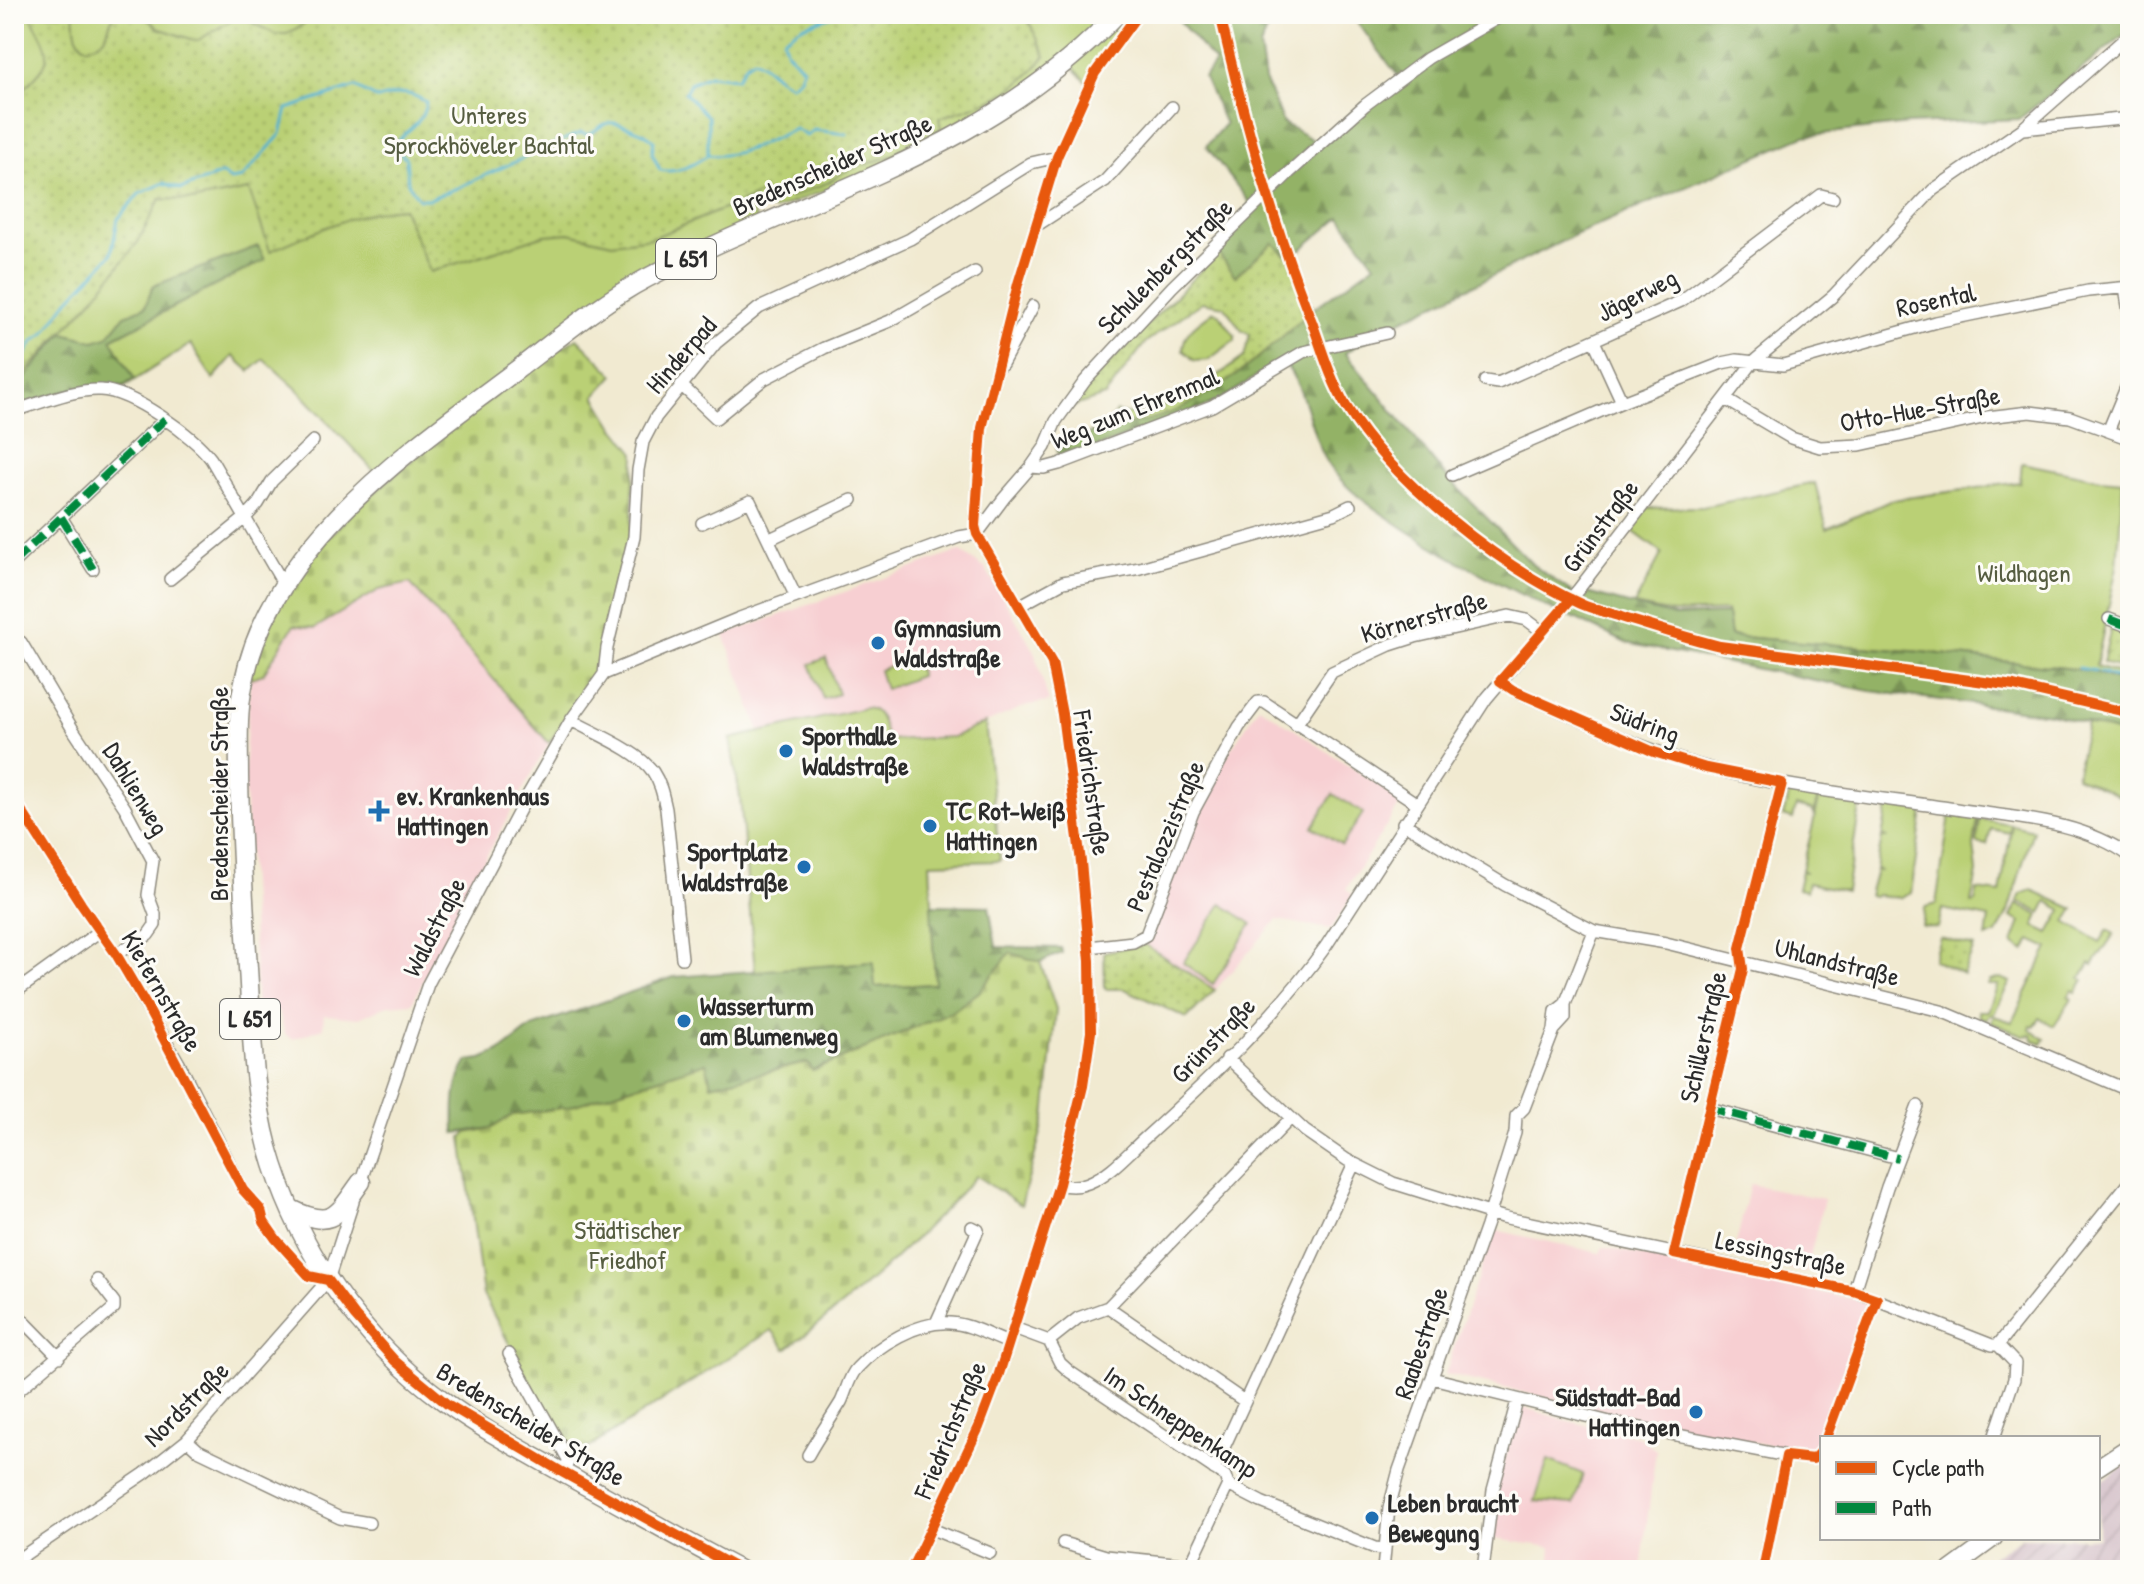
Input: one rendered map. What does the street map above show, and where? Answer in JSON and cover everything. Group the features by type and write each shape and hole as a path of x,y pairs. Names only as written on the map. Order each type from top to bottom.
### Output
{"main road":[{"name":"Bredenscheider Straße","path":"740,1570 489,1431 447,1404 370,1335 328,1280 291,1209 269,1153 255,1089 239,776 243,684 256,642 284,585 337,518 382,474 466,408 619,294 685,259 938,147 1011,104 1125,18"},
{"path":"291,1209 316,1219 331,1218 361,1182"},
{"path":"2100,1466 2130,1446"},
{"path":"1950,1570 1991,1540"}],"street":[{"name":"Schulenbergstraße","path":"977,534 1031,467 1045,447 1056,421 1085,381 1172,287 1257,203 1365,105 1428,58 1505,14"},
{"path":"604,674 796,597 959,537 977,534 982,428 1035,227 1057,157 1095,73 1125,18"},
{"name":"Grünstraße","path":"1059,1184 1070,1187 1087,1183 1106,1172 1227,1058 1314,963 1416,803 1500,681 1578,590 1754,361 1833,296 1933,190 2022,129 2130,34"},
{"path":"1035,227 1105,181 1172,107"},
{"path":"2022,129 2130,118"},
{"name":"Hinderpad","path":"604,674 607,648 634,537 641,451 656,417 716,343 759,308 910,239 1031,163 1057,157"},
{"name":"Jägerweg","path":"1485,381 1498,383 1681,301 1821,195 1833,198"},
{"path":"681,385 716,418 764,379 824,348 890,321 975,272"},
{"path":"2128,288 2130,318"},
{"name":"Rosental","path":"1452,475 1722,363 1754,361 1783,365 1936,322 2088,291 2128,288"},
{"path":"994,378 1033,306"},
{"name":"Weg zum Ehrenmal","path":"1031,467 1059,464 1212,406 1303,352 1387,333"},
{"path":"1594,341 1622,402"},
{"path":"2109,429 2130,378"},
{"path":"14,411 99,390 124,397 165,419 207,453 284,585"},
{"name":"Otto-Hue-Straße","path":"1725,399 1791,438 1820,447 1860,445 1987,417 2030,412 2070,417 2130,439"},
{"path":"14,562 165,419"},
{"path":"170,579 245,518 272,481 313,441"},
{"path":"770,539 852,500"},
{"path":"702,523 750,501 796,597"},
{"path":"1019,606 1063,582 1140,568 1334,514 1350,506"},
{"path":"61,517 93,569"},
{"name":"Friedrichstraße","path":"911,1570 979,1427 1009,1343 1059,1184 1083,1086 1091,1032 1089,947 1079,847 1054,676 1043,644 977,534"},
{"name":"Körnerstraße","path":"1296,725 1332,672 1390,645 1509,616 1527,620 1543,632"},
{"path":"2109,619 2130,627"},
{"name":"Dahlienweg","path":"21,642 72,728 125,808 153,861 148,895 155,914 155,925 148,935 116,954"},
{"name":"Waldstraße","path":"328,1280 428,984 514,819 571,720 604,674"},
{"name":"Südring","path":"1500,681 1513,690 1654,752 1706,768 1782,783 2040,821 2093,836 2130,856"},
{"name":"Pestalozzistraße","path":"1089,947 1133,942 1146,935 1193,812 1239,727 1257,703 1264,702 1296,725"},
{"path":"571,720 635,757 651,769 661,786 682,958"},
{"path":"1296,725 1416,803"},
{"name":"Schillerstraße","path":"1674,1254 1743,969 1740,948 1782,783"},
{"name":"Kiefernstraße","path":"14,799 116,954 180,1065 243,1190 261,1210"},
{"name":"Uhlandstraße","path":"1403,823 1505,885 1594,931 1656,941 1941,1011 2130,1091"},
{"path":"14,993 100,931"},
{"name":"Raabestraße","path":"1383,1570 1394,1489 1486,1226 1515,1133 1523,1124 1524,1108 1554,1030 1564,1020 1565,1004 1594,931"},
{"name":"Lessingstraße","path":"1227,1058 1290,1119 1354,1164 1405,1187 1488,1213 1854,1291 1998,1345"},
{"path":"1854,1291 1918,1106"},
{"name":"Schillerstraße","path":"1709,1108 1898,1158"},
{"path":"1014,1328 1049,1341 1078,1318 1108,1307 1290,1119"},
{"path":"1214,1469 1354,1164"},
{"path":"1995,1436 2014,1379 2015,1363 1998,1345 2130,1181"},
{"path":"936,1323 978,1230 972,1227"},
{"path":"14,1394 114,1308 114,1302 97,1280"},
{"name":"Nordstraße","path":"15,1561 144,1474 187,1440 328,1280"},
{"path":"1827,1436 1877,1299"},
{"path":"1108,1307 1244,1401"},
{"path":"14,1311 59,1357"},
{"path":"808,1455 841,1402 854,1370 913,1330 936,1323 962,1325 1009,1343"},
{"name":"Im Schneppenkamp","path":"1049,1341 1060,1363 1081,1381 1225,1476 1228,1485 1273,1507 1384,1549"},
{"name":"Bredenscheider Straße","path":"509,1354 569,1461 562,1472"},
{"path":"1432,1378 1614,1423 1784,1455 1813,1459 1820,1452"},
{"path":"1484,1560 1493,1490 1517,1401"},
{"path":"187,1440 198,1450 340,1518 369,1523"},
{"path":"1193,1565 1193,1559 1228,1485"},
{"name":"Friedrichstraße","path":"932,1529 990,1553"},
{"path":"1063,1543 1106,1556 1230,1570"},
{"path":"15,1561 25,1570"}],"shaded area":[{"name":"Gymnasium Waldstraße","path":"960,551 986,569 1034,650 1049,702 1028,705 953,737 887,740 879,713 865,708 760,732 724,635"},
{"name":"ev. Krankenhaus Hattingen","path":"411,583 549,743 487,855 412,1003 388,1005 359,1018 324,1015 323,1028 293,1039 285,1034 279,1011 257,1011 244,774 250,679 263,673 294,625 315,628 379,590"},
{"path":"1259,706 1402,801 1346,889 1353,895 1331,929 1277,920 1215,990 1140,945 1148,937 1196,812"},
{"path":"1750,1184 1824,1199 1806,1273 1733,1257"},
{"path":"1500,1231 1600,1253 1603,1247 1867,1302 1814,1454 1640,1420 1445,1374 1493,1233"},
{"path":"1525,1408 1637,1436 1656,1450 1641,1570 1550,1570 1552,1547 1488,1538 1495,1491 1518,1417"},
{"path":"2130,1462 2130,1570 1972,1570 2018,1540 2100,1540 2100,1482"}],"green space":[{"name":"Unteres Sprockhöveler Bachtal","path":"14,14 1041,14 1043,18 1050,14 1108,14 1046,74 899,161 774,210 748,202 757,220 683,253 375,472 298,390 264,359 250,371 233,356 213,379 191,344 116,392 101,387 14,409"},
{"name":"Unteres Sprockhöveler Bachtal","path":"29,14 74,14 77,37 87,47 105,37 115,14 142,14 158,28 197,41 232,20 246,19 275,34 287,34 320,14 1025,14 1046,56 1010,90 939,118 941,128 893,155 844,172 827,183 790,198 787,191 776,196 774,193 761,194 652,238 612,243 569,233 545,235 430,272 403,208 351,218 270,251 249,190 196,200 160,199 138,242 93,299 14,385 14,100 42,68 47,52"},
{"path":"1126,14 1134,14 1088,83 1071,65"},
{"path":"1173,14 1274,14 1260,47 1265,80 1283,123 1317,142 1398,76 1351,14 2130,14 2130,30 2019,119 1908,124 1804,136 1577,234 1390,326 1345,353 1444,474 1533,565 1573,593 1558,613 1433,546 1350,489 1335,474 1322,452 1298,385 1282,360 1217,402 1061,461 1057,449 1107,425 1144,421 1245,367 1313,309 1375,264 1340,217 1290,259 1273,243 1235,276 1218,253 1250,203 1206,146 1225,124 1204,77 1215,62"},
{"path":"1273,243 1290,259 1313,309 1256,360 1213,391 1168,414 1139,422 1107,425 1116,412 1131,414 1165,406 1244,357 1250,334 1242,331 1224,306 1202,302 1146,342 1105,396 1074,406 1090,383 1218,253 1235,276"},
{"path":"258,246 265,260 111,339 134,378 121,387 81,388 14,407 14,391 63,333 94,341 107,337 125,315 145,307 153,286"},
{"path":"1214,311 1220,315 1235,340 1208,360 1195,361 1183,350 1186,337"},
{"path":"577,338 614,375 595,396 635,453 631,534 602,665 549,743 410,583 379,590 315,628 294,625 263,674 250,679 261,641 278,605 299,572 325,541 414,459 509,385"},
{"name":"Wildhagen","path":"2022,463 2123,481 2117,566 2096,666 2130,676 2130,685 2092,671 1923,652 1730,636 1726,611 1673,613 1634,605 1662,553 1630,529 1646,508 1703,507 1815,483 1827,529 1892,500 2020,482"},
{"path":"1583,592 1674,616 1727,614 1730,636 1923,652 2092,671 2130,685 2130,736 2051,714 1870,691 1626,643 1566,614"},
{"path":"2112,623 2130,630 2130,671 2103,662"},
{"path":"914,657 920,676 885,689 879,670"},
{"path":"826,658 838,694 823,699 810,664"},
{"path":"865,708 878,715 887,740 953,737 985,723 1000,861 930,863 936,984 874,987 872,962 755,972 740,797 730,739"},
{"path":"2087,724 2130,736 2130,801 2076,776"},
{"path":"1790,792 1818,796 1814,814 1812,810 1796,806 1793,819 1783,816"},
{"path":"1333,794 1363,813 1342,845 1313,827"},
{"path":"1820,796 1861,801 1846,891 1808,883 1806,891 1798,889 1802,871 1806,872 1802,870"},
{"path":"1888,805 1923,810 1911,893 1901,898 1869,896 1876,870 1881,871 1876,869 1882,838 1888,838 1882,837"},
{"path":"1950,815 1978,818 1974,846 1977,872 1971,903 1975,902 1977,890 2000,893 2012,825 2033,830 2008,912 1997,934 1986,938 1989,918 1942,909 1938,928 1922,926 1925,907 1936,904"},
{"path":"1980,819 2011,824 2010,833 1991,829 1987,845 1977,843"},
{"path":"2032,890 2074,909 2066,922 2100,942 2108,930 2114,934 2093,965 2090,963 2081,978 2084,980 2068,997 2072,999 2054,1026 2040,1018 2034,1027 2031,1026 2030,1030 2045,1039 2042,1044 2033,1040 2032,1035 2023,1036 1991,1022 1994,1016 2012,1022 2048,948 2031,940 2025,951 2013,943 2021,922 2011,917 2017,904 2039,915 2034,926 2049,933 2062,910 2047,901 2041,913 2018,901 2021,894"},
{"path":"1222,904 1252,924 1213,984 1183,963"},
{"path":"931,905 989,906 996,947 1061,948 1062,953 1040,962 1010,954 979,992 953,1011 812,1071 807,1063 711,1085 706,1063 569,1107 513,1115 492,1128 455,1133 457,1087 468,1061 482,1059 502,1050 532,1027 674,977 873,962 875,987 935,984"},
{"path":"1940,938 1974,947 1963,974 1933,960"},
{"path":"1144,944 1215,990 1187,1018 1125,989 1105,989 1104,952"},
{"name":"Städtischer Friedhof","path":"1010,953 1040,962 1056,1009 1045,1118 1021,1205 976,1176 885,1267 786,1349 772,1330 571,1459 483,1295 462,1137 492,1128 513,1115 569,1107 706,1063 711,1085 807,1063 813,1071 953,1011 979,992"},
{"path":"2001,978 2010,982 1994,1013 1986,1020 1979,1017 1978,1011 1988,1011 1998,985 1988,985 1990,981"},
{"path":"1548,1460 1583,1474 1574,1504 1535,1501"}],"waterway":[{"path":"14,368 66,303 111,255 118,219 139,194 164,183 181,189 222,174 231,180 242,178 281,134 287,109 355,87 378,99 402,93 426,102 417,123 394,148 406,158 408,183 419,199 429,199 457,188 570,137 581,133 589,135 609,123 624,125 648,136 654,141 652,153 660,170 679,170 708,155 708,117 685,93 690,83 710,75 737,78 745,65 754,59 791,85 800,78 803,68 787,52 783,39 803,26 837,14"},
{"path":"708,155 741,151 795,129 807,136 814,130 847,134"},
{"path":"2079,668 2096,671"},
{"path":"2100,672 2130,682"}],"marked path":[{"path":"14,562 165,419"},
{"path":"61,517 93,569"},
{"path":"2109,619 2130,627"},
{"path":"1709,1108 1898,1158"}],"cycle path":[{"path":"911,1570 979,1427 998,1377 1059,1184 1083,1086 1091,1032 1090,961 1081,862 1062,714 1052,663 975,526 982,428 1018,284 1057,157 1095,73 1138,14"},
{"path":"1220,14 1249,132 1284,247 1341,396 1366,435 1391,464 1451,520 1517,568 1581,604 1708,643 2014,686 2130,713"},
{"path":"1571,599 1500,681 1513,690 1654,752 1706,768 1782,783 1740,948 1743,969 1674,1254 1854,1291 1877,1299 1827,1436"},
{"path":"14,799 146,1005 243,1190 261,1210 264,1222 276,1239 309,1276 328,1280 395,1361 447,1404 562,1472 740,1570"},
{"path":"1763,1570 1786,1456 1813,1459 1820,1452"}],"place":[{"name":"Gymnasium Waldstraße","path":"878,643"},
{"name":"Sporthalle Waldstraße","path":"786,751"},
{"name":"ev. Krankenhaus Hattingen","path":"379,811"},
{"name":"TC Rot-Weiß Hattingen","path":"930,826"},
{"name":"Sportplatz Waldstraße","path":"804,867"},
{"name":"Wasserturm am Blumenweg","path":"684,1021"},
{"name":"Südstadt-Bad Hattingen","path":"1696,1412"},
{"name":"Leben braucht Bewegung","path":"1372,1518"}]}
